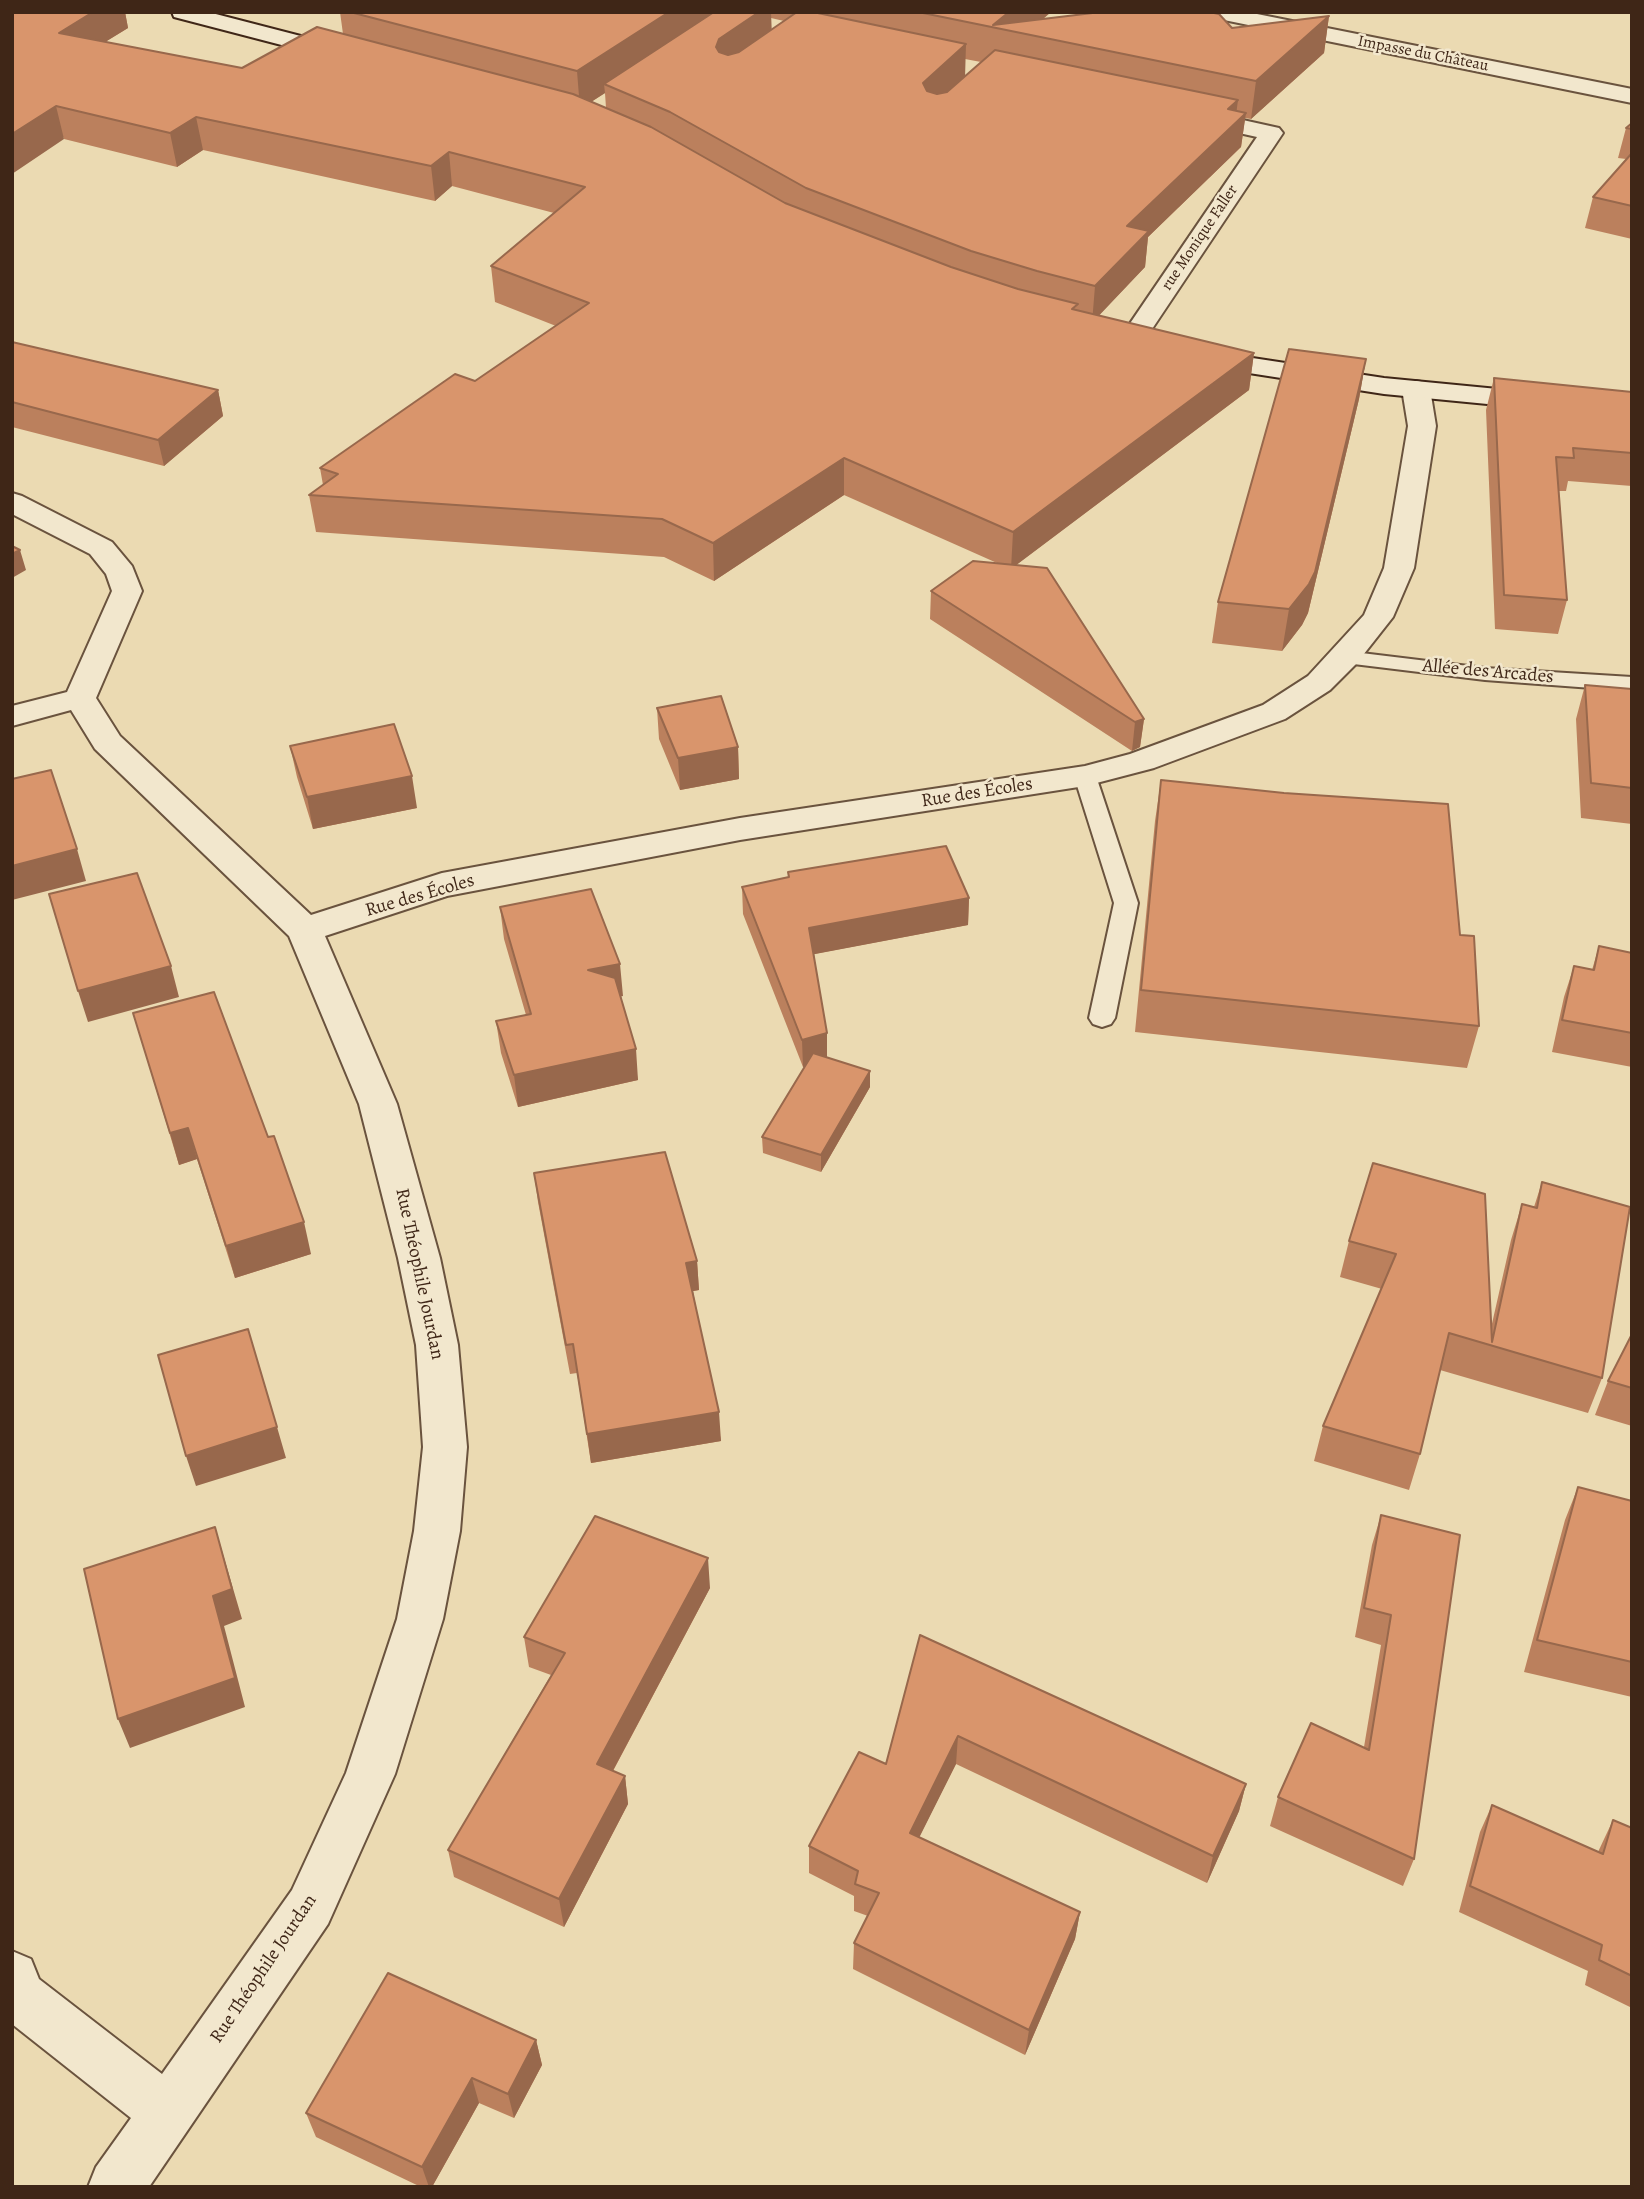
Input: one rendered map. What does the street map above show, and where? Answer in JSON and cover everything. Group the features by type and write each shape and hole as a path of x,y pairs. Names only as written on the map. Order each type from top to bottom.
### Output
{"street":[{"path":"182,12 363,59"},
{"name":"Impasse du Château","path":"1214,12 1632,96"},
{"name":"rue Monique Faller","path":"1151,349 1271,133 1177,113"},
{"path":"1103,337 1151,349 1416,389 1632,410"},
{"name":"Rue des Écoles","path":"305,930 442,886 740,829 1085,776 1142,761 1274,712 1319,683 1378,617 1399,568 1422,426 1416,389"},
{"path":"12,502 100,548 121,572 127,591 80,698 12,716"},
{"name":"Rue Théophile Jourdan","path":"80,698 107,742 305,930 378,1104 419,1258 437,1345 445,1447 437,1531 420,1619 370,1774 310,1907 116,2187"},
{"path":"12,1978 16,1994 168,2112"}],"lane":[{"name":"Allée des Arcades","path":"1345,657 1485,674 1632,684"},
{"path":"1085,776 1126,903 1102,1018"}],"building":[{"path":"12,12 93,12 59,33 242,68 317,27 573,94 651,127 785,203 951,267 1018,289 1078,304 1072,309 1254,353 1013,532 844,458 713,543 662,519 309,495 338,474 320,468 455,374 475,381 589,303 491,266 585,187 449,152 431,166 196,117 170,133 56,106 12,134"},
{"path":"350,12 669,12 577,71"},
{"path":"714,12 759,12 719,39 716,47 719,52 728,55 739,52 797,12 813,12 966,44 923,83 927,91 937,94 947,92 995,50 1238,100 1228,109 1246,113 1127,226 1149,231 1095,286 971,251 806,188 670,112 604,84"},
{"path":"918,12 1009,12 993,25 1101,12 1209,12 1219,14 1232,28 1329,16 1256,81"},
{"path":"1632,153 1632,206 1593,197"},
{"path":"12,342 218,390 158,440 12,402"},
{"path":"1289,349 1366,359 1315,572 1289,609 1218,602"},
{"path":"1494,378 1632,392 1632,453 1573,448 1574,458 1556,457 1567,600 1504,595"},
{"path":"12,546 20,550 12,554"},
{"path":"973,561 1047,568 1144,719 1135,722 931,591"},
{"path":"1585,685 1632,689 1632,788 1591,783"},
{"path":"721,696 738,747 678,758 657,708"},
{"path":"394,724 412,776 307,797 290,746"},
{"path":"51,770 77,849 12,866 12,779"},
{"path":"1161,780 1284,793 1448,804 1460,935 1474,936 1479,1026 1141,990"},
{"path":"946,846 969,898 809,928 827,1033 802,1040 742,887 789,877 788,872"},
{"path":"137,873 171,966 78,991 49,894"},
{"path":"591,889 620,964 588,970 615,978 636,1049 514,1075 496,1021 531,1014 500,907"},
{"path":"1599,946 1632,953 1632,1033 1562,1020 1574,966 1594,970"},
{"path":"214,992 268,1137 274,1136 304,1222 226,1246 188,1128 170,1133 133,1013"},
{"path":"813,1053 870,1071 821,1155 762,1137"},
{"path":"665,1152 697,1261 686,1263 719,1412 587,1434 573,1344 566,1345 534,1173"},
{"path":"1373,1163 1485,1194 1492,1342 1522,1204 1537,1208 1542,1182 1630,1207 1602,1378 1449,1333 1420,1454 1323,1426 1396,1254 1349,1241"},
{"path":"248,1329 277,1427 186,1456 158,1355"},
{"path":"1632,1334 1632,1388 1608,1381"},
{"path":"1578,1487 1632,1501 1632,1662 1537,1640"},
{"path":"1381,1515 1460,1535 1414,1859 1278,1797 1311,1723 1369,1750 1391,1615 1364,1608"},
{"path":"595,1516 708,1558 597,1764 625,1776 559,1899 448,1850 565,1653 524,1637"},
{"path":"215,1527 232,1589 213,1596 235,1678 118,1719 84,1569"},
{"path":"920,1635 1246,1784 1213,1856 958,1736 910,1833 1080,1912 1029,2030 854,1943 879,1893 855,1884 858,1871 809,1846 859,1752 886,1764"},
{"path":"1492,1805 1603,1854 1613,1820 1632,1828 1632,1976 1599,1960 1602,1945 1470,1886"},
{"path":"388,1973 536,2040 508,2094 472,2078 422,2167 306,2113"}]}
